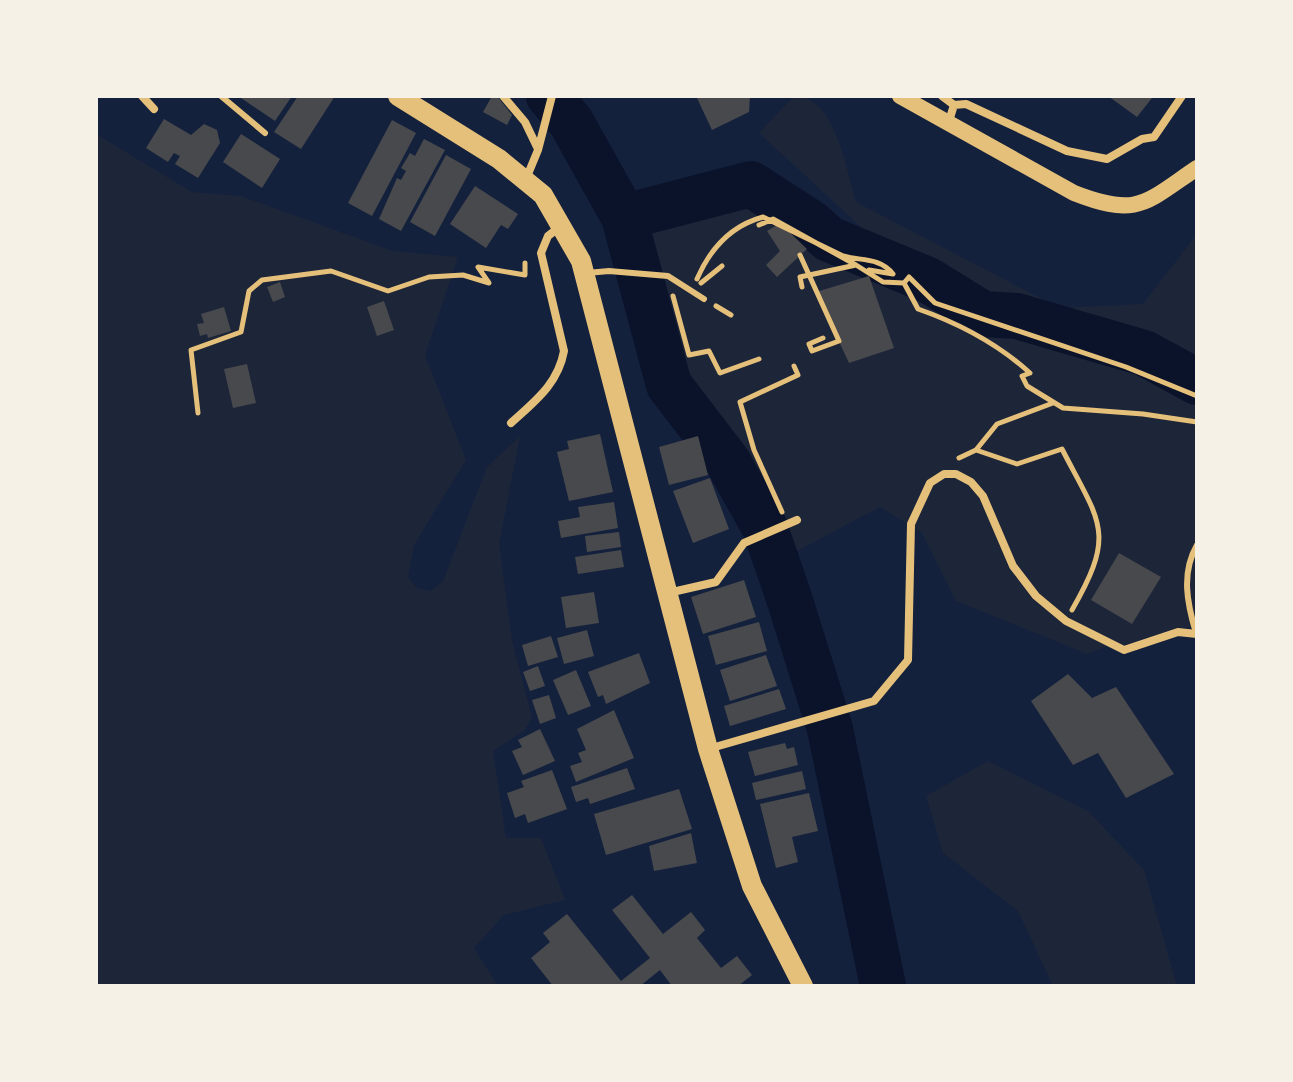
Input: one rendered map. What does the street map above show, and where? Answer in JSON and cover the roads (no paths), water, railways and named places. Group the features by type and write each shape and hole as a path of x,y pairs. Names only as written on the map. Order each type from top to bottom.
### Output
{"main road":[{"path":"398,96 526,180 543,195 555,230 584,273 708,749 752,886 803,986"},
{"path":"900,96 1074,193 1100,203 1123,207 1160,196 1197,168"}],"street":[{"path":"142,96 154,109"},
{"path":"503,96 525,122 538,150"},
{"path":"526,180 538,150 552,96"},
{"path":"942,96 954,105 966,104 1067,151 1107,159 1142,139 1154,137 1182,96"},
{"path":"949,121 954,105"},
{"path":"511,423 546,390 562,363 564,351 541,253 555,230"},
{"path":"708,749 874,701 908,660 911,524 930,483 944,474 956,474 971,482 983,496 1013,566 1036,596 1066,621 1124,650 1178,632 1197,634"},
{"path":"667,593 716,582 744,543 797,520"}],"lane":[{"path":"221,96 265,133"},
{"path":"584,273 612,271 668,276 704,299"},
{"path":"1197,545 1188,561 1186,583 1197,634"}],"waterway":[{"path":"549,96 571,122 624,217 751,184 811,223 829,239 928,280 983,314 1017,316 1144,353 1197,382"},
{"path":"624,217 669,385 728,462 765,528 790,601 830,729 883,986"}]}
